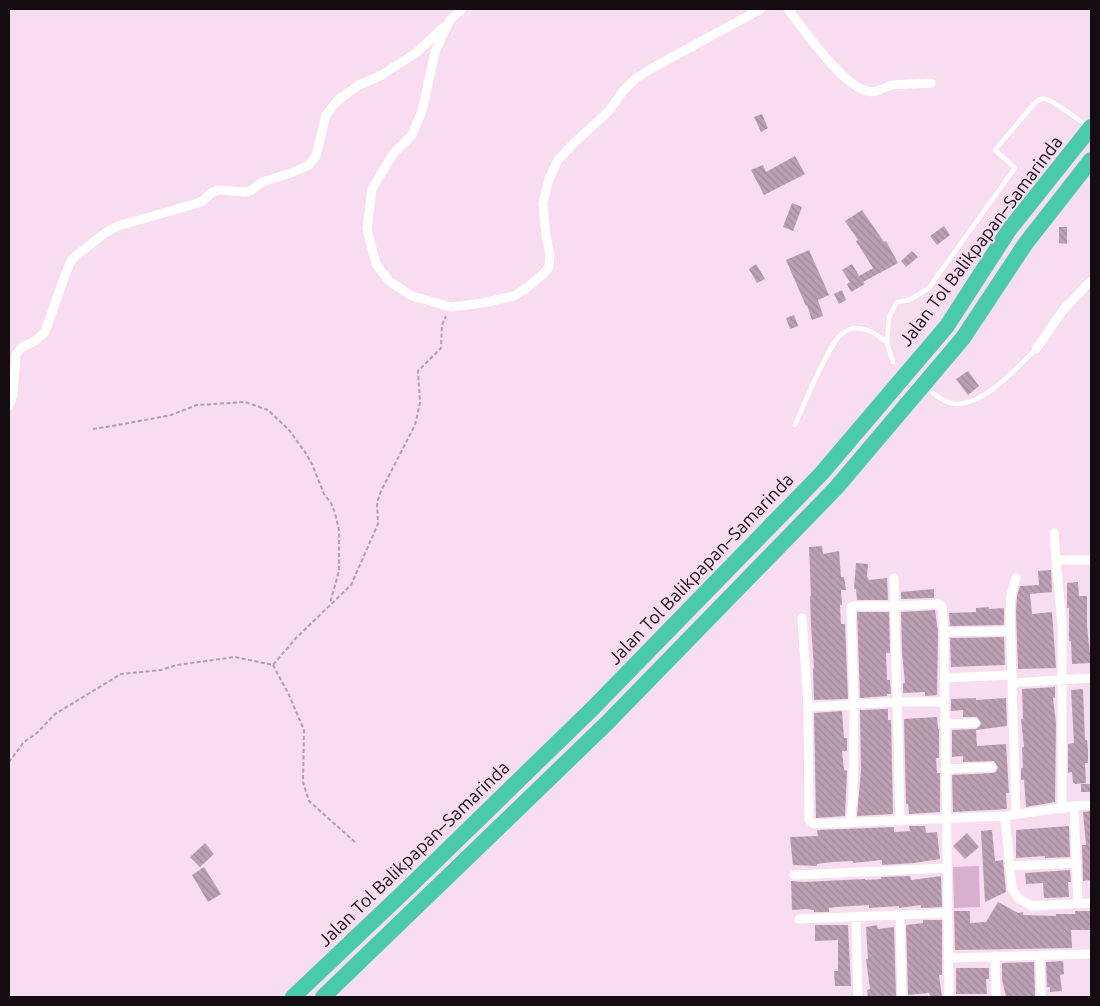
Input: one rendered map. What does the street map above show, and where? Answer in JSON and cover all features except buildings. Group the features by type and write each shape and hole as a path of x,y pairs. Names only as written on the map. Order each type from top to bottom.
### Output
{"highway":[{"name":"Jalan Tol Balikpapan–Samarinda","path":"293,997 411,886 593,708 821,474 947,326 1010,230 1091,128"},
{"path":"323,997 608,723 836,488 963,338 1026,243 1091,160"}],"street":[{"path":"9,406 13,396 16,355 21,348 35,341 45,332 66,271 78,252 118,226 195,204 218,190 245,192 252,190 262,182 291,173 308,165 316,156 326,115 338,100 359,85 380,76 416,53 462,9"},
{"path":"450,20 435,52 422,111 412,135 393,154 372,189 367,228 376,264 389,281 412,296 450,308 514,296 544,274 549,267 550,254 546,237 543,203 549,179 558,160 608,112 623,91 635,79 761,9"},
{"path":"788,9 824,56 860,89 867,92 889,86 931,83"},
{"path":"1036,349 1064,309 1091,281"},
{"path":"1054,533 1062,626 1062,809"},
{"path":"1056,560 1091,560"},
{"path":"894,578 900,821"},
{"path":"1016,578 1011,595 1010,631 1016,815"},
{"path":"850,823 853,799 854,705 851,607 938,604 942,606 944,632 949,997"},
{"path":"802,618 808,707 809,820 814,824 946,820 1005,816 1091,805"},
{"path":"944,632 1010,631"},
{"path":"945,678 1091,678"},
{"path":"808,707 898,702 944,702"},
{"path":"944,724 975,723"},
{"path":"945,769 992,767"},
{"path":"1074,806 1078,903"},
{"path":"1005,816 1012,889 1019,899 1032,906 1091,903"},
{"path":"1009,866 1077,863"},
{"path":"794,875 947,868"},
{"path":"799,919 948,913"},
{"path":"900,915 902,997"},
{"path":"856,917 858,997"},
{"path":"948,958 1091,954"},
{"path":"1040,955 1041,997"},
{"path":"995,956 996,997"}],"lane":[{"path":"893,362 887,343 889,317 897,302 909,300 928,288 1015,168 995,150 1034,104 1045,98 1091,128"},
{"path":"795,425 831,346 842,333 858,328 875,332 887,343"},
{"path":"932,393 941,400 957,404 976,399 995,387 1036,349"}],"path":[{"path":"273,665 296,638 351,585 378,524 377,503 381,490 415,425 420,403 418,371 441,348 442,326 450,308"},
{"path":"93,428 171,415 197,405 245,402 268,410 288,430 305,452 335,513 339,530 339,571 330,605"},
{"path":"9,762 24,742 56,714 120,674 161,670 177,665 235,657 273,665"},
{"path":"273,665 289,695 304,730 303,782 309,801 356,843"}],"shaded area":[{"path":"979,866 980,907 954,908 953,867"}]}
